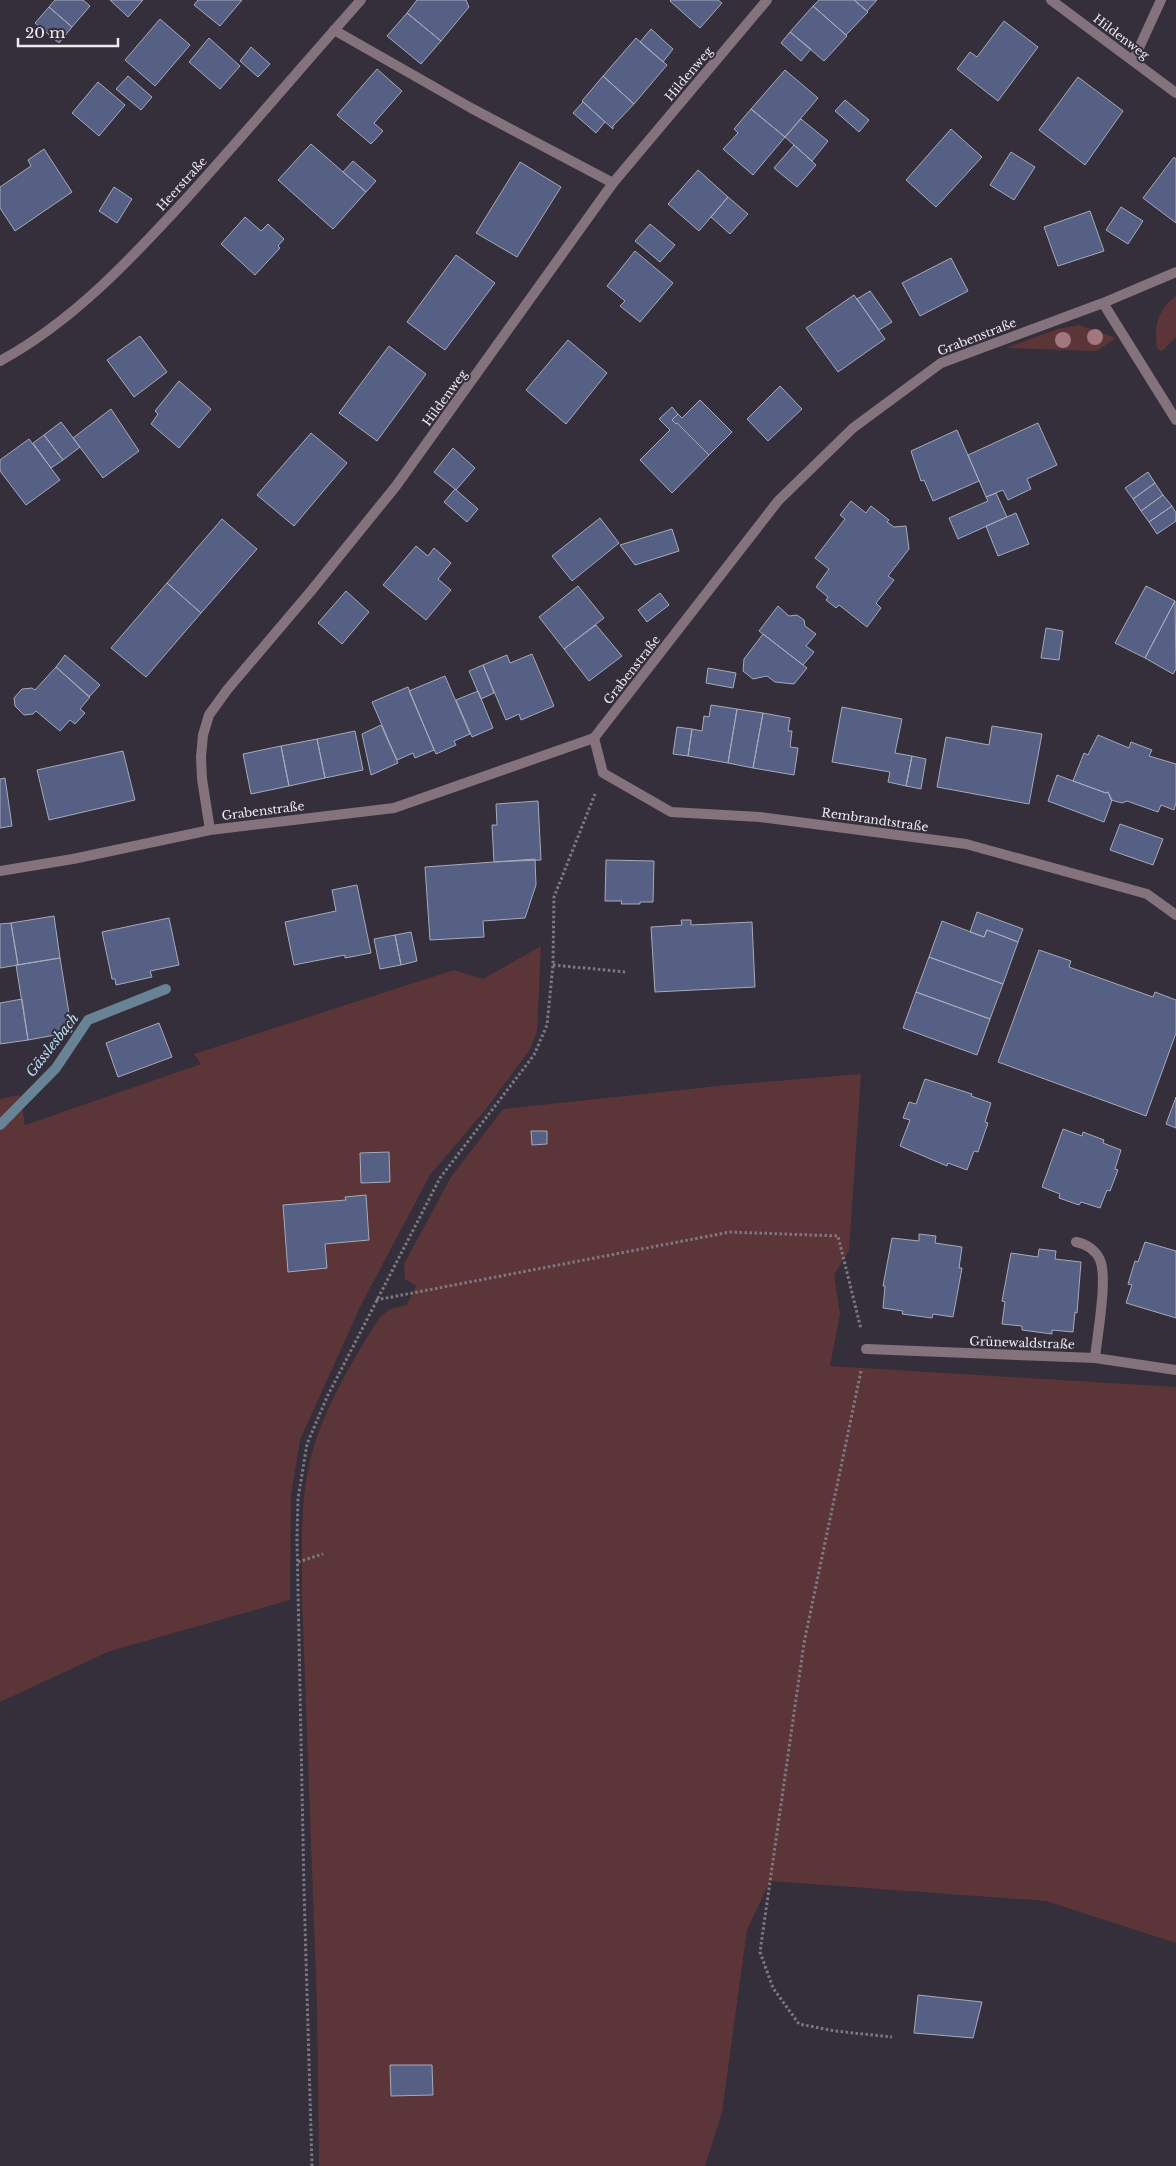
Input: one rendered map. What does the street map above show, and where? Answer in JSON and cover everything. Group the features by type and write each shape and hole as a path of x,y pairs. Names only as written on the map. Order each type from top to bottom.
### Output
{"street":[{"name":"Heerstraße","path":"0,362 22,350 84,302 120,269 223,158 361,0"},
{"name":"Hildenweg","path":"210,830 202,779 201,757 203,736 209,715 227,690 312,591 401,480 613,184 768,0"},
{"name":"Hildenweg","path":"1051,0 1176,93"},
{"path":"1132,61 1161,0"},
{"path":"334,30 471,108 613,184"},
{"name":"Grabenstraße","path":"0,871 73,859 210,830 394,808 594,738 778,501 853,428 941,363 1103,303 1176,272"},
{"path":"1103,303 1176,420"},
{"path":"594,738 604,773"},
{"name":"Rembrandtstraße","path":"604,773 671,812 760,817 966,844 1147,894 1176,915"},
{"path":"1076,1242 1085,1244 1096,1253 1101,1262 1102,1278 1094,1358"},
{"name":"Grünewaldstraße","path":"866,1349 1094,1358 1176,1370"}],"path":[{"path":"312,2166 303,1871 298,1562 298,1499 308,1444 327,1397 440,1178 534,1055 547,1025 553,965 554,897 604,773"},
{"path":"553,965 626,972"},
{"path":"376,1300 730,1232 838,1236 866,1349 804,1643 760,1952 773,1988 799,2024 835,2031 892,2037"},
{"path":"298,1562 323,1554"}],"shaded area":[{"path":"1176,296 1176,337 1162,351 1158,350 1156,327 1158,320 1165,307"},
{"path":"1079,325 1116,338 1097,351 1006,348 1058,329"},
{"path":"541,946 537,1032 529,1051 486,1109 430,1175 361,1305 300,1440 291,1496 290,1600 110,1651 0,1702 0,1099 20,1095 25,1125 201,1064 194,1054 454,970 483,979"},
{"path":"861,1074 849,1250 834,1275 840,1314 830,1366 1176,1387 1176,1943 1046,1901 770,1881 747,1930 722,2112 705,2166 319,2166 317,2006 302,1598 302,1541 304,1502 309,1464 326,1413 334,1396 352,1362 381,1316 390,1309 407,1305 416,1286 405,1279 404,1264 451,1177 503,1109 728,1085"}],"building":[{"path":"55,0 83,0 90,6 72,27 49,7"},
{"path":"110,0 143,0 128,17"},
{"path":"198,0 242,0 220,26 194,5"},
{"path":"417,0 466,0 469,7 441,41 407,13"},
{"path":"671,0 718,0 722,3 700,28"},
{"path":"819,0 854,0 868,12 846,35 813,6"},
{"path":"854,0 877,0 867,11"},
{"path":"813,6 847,36 824,61 790,32"},
{"path":"49,7 72,27 59,43 35,23"},
{"path":"407,13 441,41 421,64 387,36"},
{"path":"160,19 190,45 155,86 125,60"},
{"path":"1004,21 1038,47 998,101 957,69 970,52 977,57"},
{"path":"651,29 673,49 663,62 640,42"},
{"path":"790,32 811,49 801,61 781,43"},
{"path":"209,38 240,66 220,89 189,62"},
{"path":"636,38 667,65 634,104 603,76"},
{"path":"251,47 270,64 258,77 240,61"},
{"path":"377,69 402,91 374,123 383,131 371,144 337,115"},
{"path":"785,70 818,98 785,137 751,109"},
{"path":"128,76 152,97 141,110 116,89"},
{"path":"603,76 634,104 613,126 613,129 582,101"},
{"path":"1078,77 1123,111 1085,165 1039,130"},
{"path":"98,82 125,105 99,136 72,113"},
{"path":"845,100 869,120 859,132 835,111"},
{"path":"583,102 605,122 596,133 573,113"},
{"path":"751,109 785,137 753,175 723,149 738,133 734,129"},
{"path":"801,119 828,141 812,161 785,137"},
{"path":"951,129 982,157 936,207 906,180"},
{"path":"311,144 366,192 333,229 278,180"},
{"path":"794,145 816,165 797,187 774,168"},
{"path":"44,149 72,192 15,231 0,208 0,187 31,166 28,160"},
{"path":"1011,152 1035,167 1014,200 990,185"},
{"path":"1174,157 1176,159 1176,223 1143,198"},
{"path":"353,161 376,181 366,192 343,172"},
{"path":"520,162 561,187 517,257 476,233"},
{"path":"698,170 728,197 699,231 668,204"},
{"path":"114,187 132,199 117,223 99,211"},
{"path":"728,197 748,214 730,234 711,217"},
{"path":"1121,207 1143,221 1128,244 1106,230"},
{"path":"1090,211 1104,251 1058,266 1044,227"},
{"path":"245,217 261,231 268,224 284,239 278,246 280,248 255,275 221,244"},
{"path":"650,224 675,245 660,262 635,241"},
{"path":"635,251 673,283 640,322 620,306 625,301 607,286"},
{"path":"456,255 495,283 445,350 407,322"},
{"path":"951,258 968,291 920,316 902,283"},
{"path":"870,291 892,322 879,330 857,299"},
{"path":"854,295 885,339 838,372 806,328"},
{"path":"140,336 167,372 134,397 107,360"},
{"path":"568,340 607,373 566,424 526,390"},
{"path":"389,346 426,374 377,441 339,413"},
{"path":"179,381 211,409 179,448 151,424 158,414 155,411"},
{"path":"780,386 802,409 768,441 747,419"},
{"path":"700,400 732,432 709,455 672,420 678,414 682,418"},
{"path":"672,407 678,414 672,420 709,455 672,493 640,460 670,430 659,419"},
{"path":"111,409 139,451 103,478 73,438"},
{"path":"61,422 80,447 63,460 44,435"},
{"path":"1038,423 1057,465 1027,479 1031,489 1008,500 1003,490 986,497 968,455"},
{"path":"957,430 979,481 933,501 924,480 921,481 911,451"},
{"path":"311,433 347,463 294,526 257,495"},
{"path":"44,435 63,460 51,468 33,443"},
{"path":"29,439 60,480 26,505 0,471 0,460"},
{"path":"453,448 475,468 456,490 434,472"},
{"path":"1148,472 1155,483 1133,499 1125,488"},
{"path":"1155,483 1163,495 1141,511 1133,499"},
{"path":"455,489 478,509 467,522 444,502"},
{"path":"996,493 1007,517 958,539 949,518 988,501 986,497"},
{"path":"1163,495 1172,506 1149,522 1141,511"},
{"path":"851,501 866,513 871,506 889,520 887,522 894,527 906,526 909,549 888,576 894,580 876,603 881,608 867,627 839,605 836,608 826,600 828,597 816,587 829,569 815,558 845,519 840,515"},
{"path":"1172,506 1176,513 1176,521 1157,534 1149,522"},
{"path":"1016,513 1029,544 998,556 986,526"},
{"path":"600,518 619,543 572,581 552,556"},
{"path":"222,519 257,549 201,613 167,583"},
{"path":"672,529 679,551 635,565 620,545"},
{"path":"416,546 428,556 434,548 451,563 438,579 451,590 426,620 383,585"},
{"path":"167,583 201,613 146,677 111,648"},
{"path":"578,586 604,618 564,649 539,617"},
{"path":"1146,586 1175,601 1145,658 1115,643"},
{"path":"346,591 369,612 342,644 318,623"},
{"path":"660,593 669,605 647,622 638,610"},
{"path":"1175,601 1176,669 1173,674 1145,658"},
{"path":"778,606 789,616 797,615 804,620 805,626 816,634 806,646 814,652 803,665 759,631"},
{"path":"596,625 622,656 589,681 564,649"},
{"path":"1046,628 1063,631 1059,660 1041,658"},
{"path":"763,634 807,668 794,684 775,682 767,676 753,679 743,671 744,659"},
{"path":"532,654 554,706 521,720 519,714 506,720 483,665 507,655 510,663"},
{"path":"65,655 100,685 89,697 56,667"},
{"path":"483,665 494,693 481,699 469,671"},
{"path":"56,667 90,697 80,709 85,713 75,724 70,720 60,731 36,711 33,714 24,715 15,706 14,698 22,689 32,688 35,690"},
{"path":"708,668 736,673 733,688 706,683"},
{"path":"445,676 470,734 454,741 456,745 436,754 409,691"},
{"path":"408,687 434,750 415,758 413,753 397,760 372,702"},
{"path":"478,691 493,728 472,737 456,700"},
{"path":"711,705 737,709 728,763 688,756 692,729 702,731 704,716 709,717"},
{"path":"842,707 902,719 895,753 912,756 906,786 888,782 890,772 832,762"},
{"path":"737,709 763,713 753,768 728,763"},
{"path":"763,713 790,718 788,731 792,731 790,747 798,748 794,775 753,768"},
{"path":"381,725 398,763 371,775 362,734"},
{"path":"992,726 1042,734 1029,804 937,787 946,737 989,745"},
{"path":"677,727 692,729 688,756 673,754"},
{"path":"355,731 363,770 325,778 317,739"},
{"path":"1098,735 1129,748 1131,742 1152,750 1149,756 1176,764 1176,803 1174,810 1161,805 1158,812 1127,801 1122,803 1111,800 1108,792 1106,793 1073,781 1084,753 1088,755"},
{"path":"317,739 325,778 289,786 281,746"},
{"path":"281,746 289,786 251,794 243,754"},
{"path":"123,751 135,800 49,820 37,770"},
{"path":"912,756 926,759 921,789 906,786"},
{"path":"1057,775 1106,793 1108,792 1112,800 1104,822 1048,801"},
{"path":"5,778 12,826 0,828 0,779"},
{"path":"538,801 541,860 494,862 492,825 497,825 496,804"},
{"path":"1120,824 1163,839 1153,865 1110,850"},
{"path":"535,859 536,885 525,918 483,921 484,937 430,940 425,867"},
{"path":"606,860 654,861 653,902 621,904 622,901 605,901"},
{"path":"357,885 371,953 345,958 345,955 294,965 285,922 336,911 332,890"},
{"path":"977,912 1023,929 1018,942 987,930 984,937 970,932"},
{"path":"54,916 60,958 18,965 11,923"},
{"path":"169,918 179,965 150,971 152,977 116,985 115,979 112,979 102,932"},
{"path":"681,920 691,920 691,925 752,922 755,987 655,992 651,927 682,925"},
{"path":"942,921 984,937 987,930 1018,942 1003,984 929,957"},
{"path":"11,923 18,965 0,968 0,924"},
{"path":"411,932 417,961 401,965 395,935"},
{"path":"395,935 401,965 380,969 374,939"},
{"path":"1039,950 1071,961 1069,967 1153,997 1155,992 1176,1000 1176,1033 1146,1116 998,1062"},
{"path":"929,957 1003,984 990,1019 916,992"},
{"path":"60,958 72,1032 28,1040 16,965"},
{"path":"916,992 990,1019 977,1055 903,1028"},
{"path":"22,999 28,1040 0,1044 0,1003"},
{"path":"159,1023 172,1057 118,1077 106,1043"},
{"path":"925,1079 972,1094 971,1096 991,1103 985,1122 988,1123 978,1152 974,1151 967,1170 948,1163 947,1166 900,1146 910,1120 903,1118 909,1102 916,1104"},
{"path":"1176,1097 1176,1128 1166,1124"},
{"path":"1063,1129 1082,1136 1083,1132 1104,1140 1103,1143 1121,1150 1115,1169 1118,1170 1110,1191 1107,1190 1100,1208 1081,1202 1079,1205 1059,1198 1060,1194 1042,1187"},
{"path":"531,1131 547,1131 547,1144 532,1145"},
{"path":"389,1152 390,1182 361,1183 360,1153"},
{"path":"366,1195 369,1240 325,1244 327,1268 288,1272 283,1205 346,1200 345,1197"},
{"path":"919,1234 936,1236 935,1243 962,1247 959,1268 962,1268 953,1317 933,1314 932,1318 902,1314 903,1311 883,1308 885,1286 883,1286 892,1238 919,1241"},
{"path":"1145,1242 1176,1251 1176,1318 1126,1303 1132,1285 1128,1284 1135,1261 1138,1262"},
{"path":"1039,1249 1056,1251 1055,1259 1081,1262 1077,1313 1075,1312 1073,1332 1052,1330 1052,1334 1022,1330 1022,1326 1002,1324 1005,1302 1002,1301 1011,1253 1038,1257"},
{"path":"918,1995 982,2002 973,2038 914,2033"},
{"path":"390,2065 432,2065 433,2095 391,2096"}],"waterway":[{"name":"Gässlesbach","path":"0,1125 56,1068 88,1020 166,989"}]}
